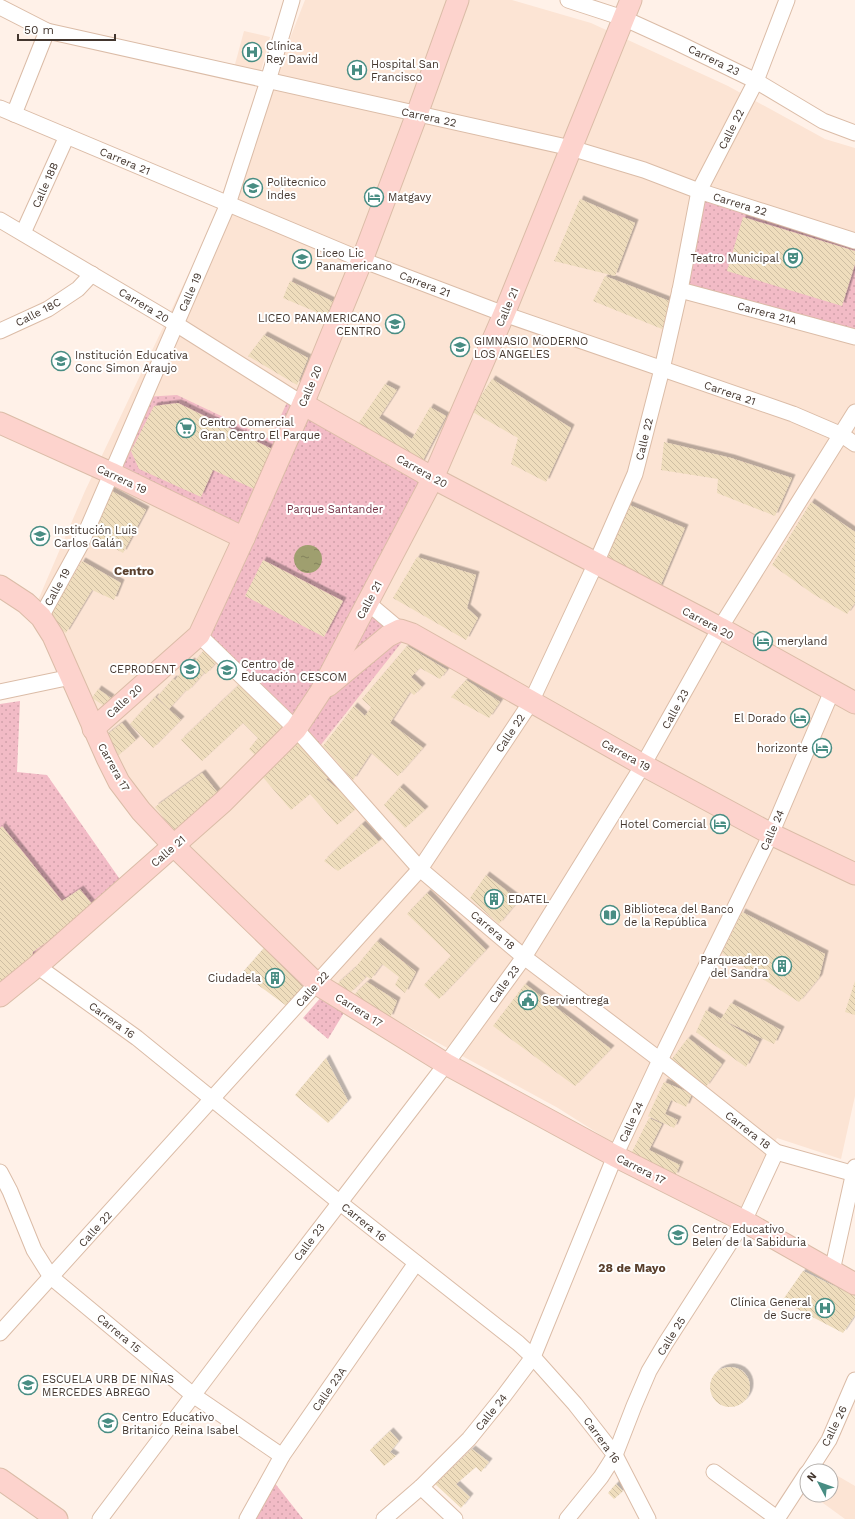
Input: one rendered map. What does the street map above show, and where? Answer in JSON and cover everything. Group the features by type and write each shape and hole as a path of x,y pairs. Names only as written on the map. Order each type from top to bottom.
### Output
{"main road":[{"name":"Calle 20","path":"93,729 199,635 244,538 362,260 458,0"},
{"name":"Calle 21","path":"0,996 38,966 223,802 296,728 321,691 433,478 504,314 627,9"},
{"name":"Carrera 20","path":"302,404 433,478 720,628 832,691 855,702"},
{"name":"Carrera 19","path":"0,423 110,473 244,538"},
{"name":"Carrera 17","path":"0,586 26,602 41,617 53,636 93,729 120,782 141,811 174,846 317,984 446,1064 615,1156 744,1221 855,1284"},
{"name":"Calle 21","path":"321,691 388,636 400,630"},
{"name":"Carrera 19","path":"400,630 412,634 643,765 771,834 855,874"},
{"path":"0,1480 58,1519"}],"street":[{"name":"Calle 19","path":"41,617 80,546 110,473 228,204 268,81 292,0"},
{"name":"Carrera 23","path":"568,0 627,9 756,81 823,121 855,133"},
{"name":"Calle 22","path":"0,1334 420,869 531,702 596,563 635,474 662,369 680,290 699,191 756,81 787,0"},
{"name":"Carrera 22","path":"0,7 47,31 571,148 644,170 699,191 855,241"},
{"path":"7,111 47,31"},
{"name":"Carrera 21","path":"7,111 362,260 504,314 793,414 842,435 855,444"},
{"name":"Calle 18B","path":"23,233 67,136"},
{"name":"Carrera 20","path":"0,220 176,324 302,404"},
{"name":"Calle 18C","path":"0,331 48,309 78,288 92,274"},
{"name":"Carrera 21A","path":"680,290 855,337"},
{"name":"Calle 23","path":"100,1519 339,1202 446,1064 524,957 643,765 720,628 855,412"},
{"path":"368,602 400,630"},
{"name":"Carrera 18","path":"199,635 296,728 420,869 524,957 660,1060 776,1152 855,1172"},
{"path":"0,692 71,677"},
{"name":"Calle 24","path":"384,1519 421,1487 469,1439 533,1357 615,1156 660,1060 771,834 832,691"},
{"name":"Carrera 16","path":"38,966 137,1038 339,1202 509,1336 533,1357 575,1404 615,1455 648,1519"},
{"name":"Calle 25","path":"567,1519 601,1477 615,1455 649,1371 744,1221 776,1152"},
{"name":"Carrera 15","path":"0,1172 10,1191 34,1250 51,1277 193,1396 282,1456"},
{"path":"832,1270 855,1172"},
{"name":"Calle 23A","path":"247,1519 282,1456 416,1263"},
{"name":"Calle 26","path":"814,1463 829,1440 855,1380"},
{"path":"714,1472 777,1519"},
{"name":"Calle 26","path":"777,1519 799,1486"},
{"path":"421,1487 455,1519"}],"shaded area":[{"path":"305,0 512,0 591,23 728,86 825,139 855,148 855,1096 841,1159 777,1138 740,1215 662,1174 558,1108 330,984 130,786 36,605 85,491 219,210 233,215 285,51"},
{"name":"Clínica Rey David","path":"244,31 270,37 261,71 234,68"},
{"path":"839,1477 855,1486 855,1519 845,1519 823,1503 839,1503"}],"green space":[{"path":"699,191 855,241 855,337 680,290"},
{"name":"Parque Santander","path":"177,395 270,439 290,396 433,478 368,602 409,633 316,751 199,635 242,537 111,473 144,397"},
{"path":"20,701 17,772 47,775 126,888 0,995 0,704"},
{"path":"322,996 345,1011 328,1039 303,1018"},
{"path":"270,1477 303,1519 249,1519"}],"water":[{"path":"308,545 318,549 322,559 318,569 308,573 298,569 294,559 298,549"}],"building":[{"path":"580,199 635,223 615,276 554,261"},
{"name":"Teatro Municipal","path":"743,217 855,251 855,264 842,306 727,271"},
{"path":"605,276 672,302 662,329 593,301"},
{"path":"290,281 336,303 328,317 283,298"},
{"path":"264,335 308,358 297,385 248,356"},
{"path":"492,379 571,428 546,482 511,464 518,438 471,411"},
{"path":"385,384 397,390 379,418 412,439 430,407 446,416 421,464 356,427"},
{"name":"Centro Comercial Gran Centro El Parque","path":"178,403 276,451 258,491 213,470 201,497 139,469 131,451 154,406"},
{"path":"664,442 731,458 792,478 775,516 717,493 718,479 661,470"},
{"path":"110,490 146,510 123,553 91,535"},
{"path":"811,502 855,532 855,603 847,614 813,594 772,565"},
{"path":"627,504 685,528 659,589 601,565"},
{"path":"417,557 476,575 467,608 478,618 466,640 393,598"},
{"path":"263,560 343,601 324,637 245,596"},
{"path":"82,561 121,583 114,600 92,590 66,633 48,618"},
{"path":"208,646 221,657 206,674 199,667 204,673 169,709 157,697 173,679 175,680 191,661 193,663"},
{"path":"407,646 447,670 440,679 420,668 411,677 422,687 414,695 410,692 390,723 423,748 398,776 371,753 353,780 323,746 354,706 365,716 371,707 362,699"},
{"path":"466,680 500,702 489,718 451,697"},
{"path":"242,682 288,728 259,759 249,749 258,738 243,723 202,761 181,740"},
{"path":"98,689 111,698 106,707 92,698"},
{"path":"155,697 181,720 153,748 130,724"},
{"path":"122,723 136,740 119,755 104,737"},
{"path":"299,742 329,777 326,779 358,807 337,825 310,794 291,810 261,775"},
{"path":"202,773 221,797 176,833 155,807"},
{"path":"400,787 425,810 405,828 384,805"},
{"path":"362,824 379,842 338,871 324,861"},
{"path":"2,826 62,901 80,889 92,904 73,923 33,952 29,966 0,984 0,828"},
{"name":"EDATEL","path":"486,875 519,900 499,924 470,898"},
{"path":"427,893 486,950 439,999 424,985 451,956 407,914"},
{"name":"Parqueadero del Sandra","path":"742,912 825,954 819,978 799,1002 722,953"},
{"path":"377,941 416,972 405,993 395,985 399,977 382,964 371,979 359,972 366,977 350,993 336,985 355,968"},
{"name":"Ciudadela","path":"265,947 308,984 288,1007 242,973"},
{"path":"855,981 855,1015 845,1012"},
{"path":"367,982 397,1001 390,1018 354,995"},
{"path":"525,984 611,1049 575,1086 493,1026"},
{"path":"731,1003 781,1030 774,1044 723,1020 759,1042 746,1067 696,1032 706,1010 721,1019"},
{"path":"688,1038 722,1064 706,1087 671,1060"},
{"path":"326,1058 348,1101 328,1123 295,1095"},
{"path":"664,1082 692,1094 686,1107 671,1100 665,1114 678,1120 674,1128 648,1116"},
{"path":"649,1118 662,1124 649,1150 680,1165 675,1176 631,1154"},
{"name":"Clínica General de Sucre","path":"803,1271 855,1296 855,1315 843,1333 782,1301"},
{"path":"734,1367 741,1370 747,1376 750,1387 749,1395 741,1404 734,1407 726,1407 719,1404 711,1395 710,1383 713,1376 722,1368"},
{"path":"390,1431 399,1441 390,1452 396,1456 384,1466 370,1450"},
{"path":"472,1449 489,1462 481,1472 476,1467 456,1484 470,1497 461,1508 435,1484"},
{"path":"616,1484 623,1491 614,1499 608,1493"}],"place":[{"name":"Clínica Rey David","path":"252,52"},
{"name":"Hospital San Francisco","path":"357,70"},
{"name":"Politecnico Indes","path":"253,188"},
{"name":"Matgavy","path":"374,197"},
{"name":"Teatro Municipal","path":"793,258"},
{"name":"Liceo Lic Panamericano","path":"302,259"},
{"name":"LICEO PANAMERICANO CENTRO","path":"395,324"},
{"name":"GIMNASIO MODERNO LOS ANGELES","path":"460,347"},
{"name":"Institución Educativa Conc Simon Araujo","path":"61,361"},
{"name":"Centro Comercial Gran Centro El Parque","path":"186,428"},
{"name":"Institución Luis Carlos Galán","path":"40,536"},
{"name":"meryland","path":"763,641"},
{"name":"CEPRODENT","path":"190,669"},
{"name":"Centro de Educación CESCOM","path":"227,670"},
{"name":"El Dorado","path":"800,718"},
{"name":"horizonte","path":"822,748"},
{"name":"Hotel Comercial","path":"720,824"},
{"name":"EDATEL","path":"494,899"},
{"name":"Biblioteca del Banco de la República","path":"610,915"},
{"name":"Parqueadero del Sandra","path":"782,966"},
{"name":"Ciudadela","path":"275,978"},
{"name":"Servientrega","path":"528,1000"},
{"name":"Centro Educativo Belen de la Sabiduria","path":"678,1235"},
{"name":"Clínica General de Sucre","path":"825,1308"},
{"name":"ESCUELA URB DE NIÑAS MERCEDES ABREGO","path":"28,1385"},
{"name":"Centro Educativo Britanico Reina Isabel","path":"108,1423"}],"district":[{"name":"Centro","path":"134,571"},
{"name":"28 de Mayo","path":"632,1268"}]}
